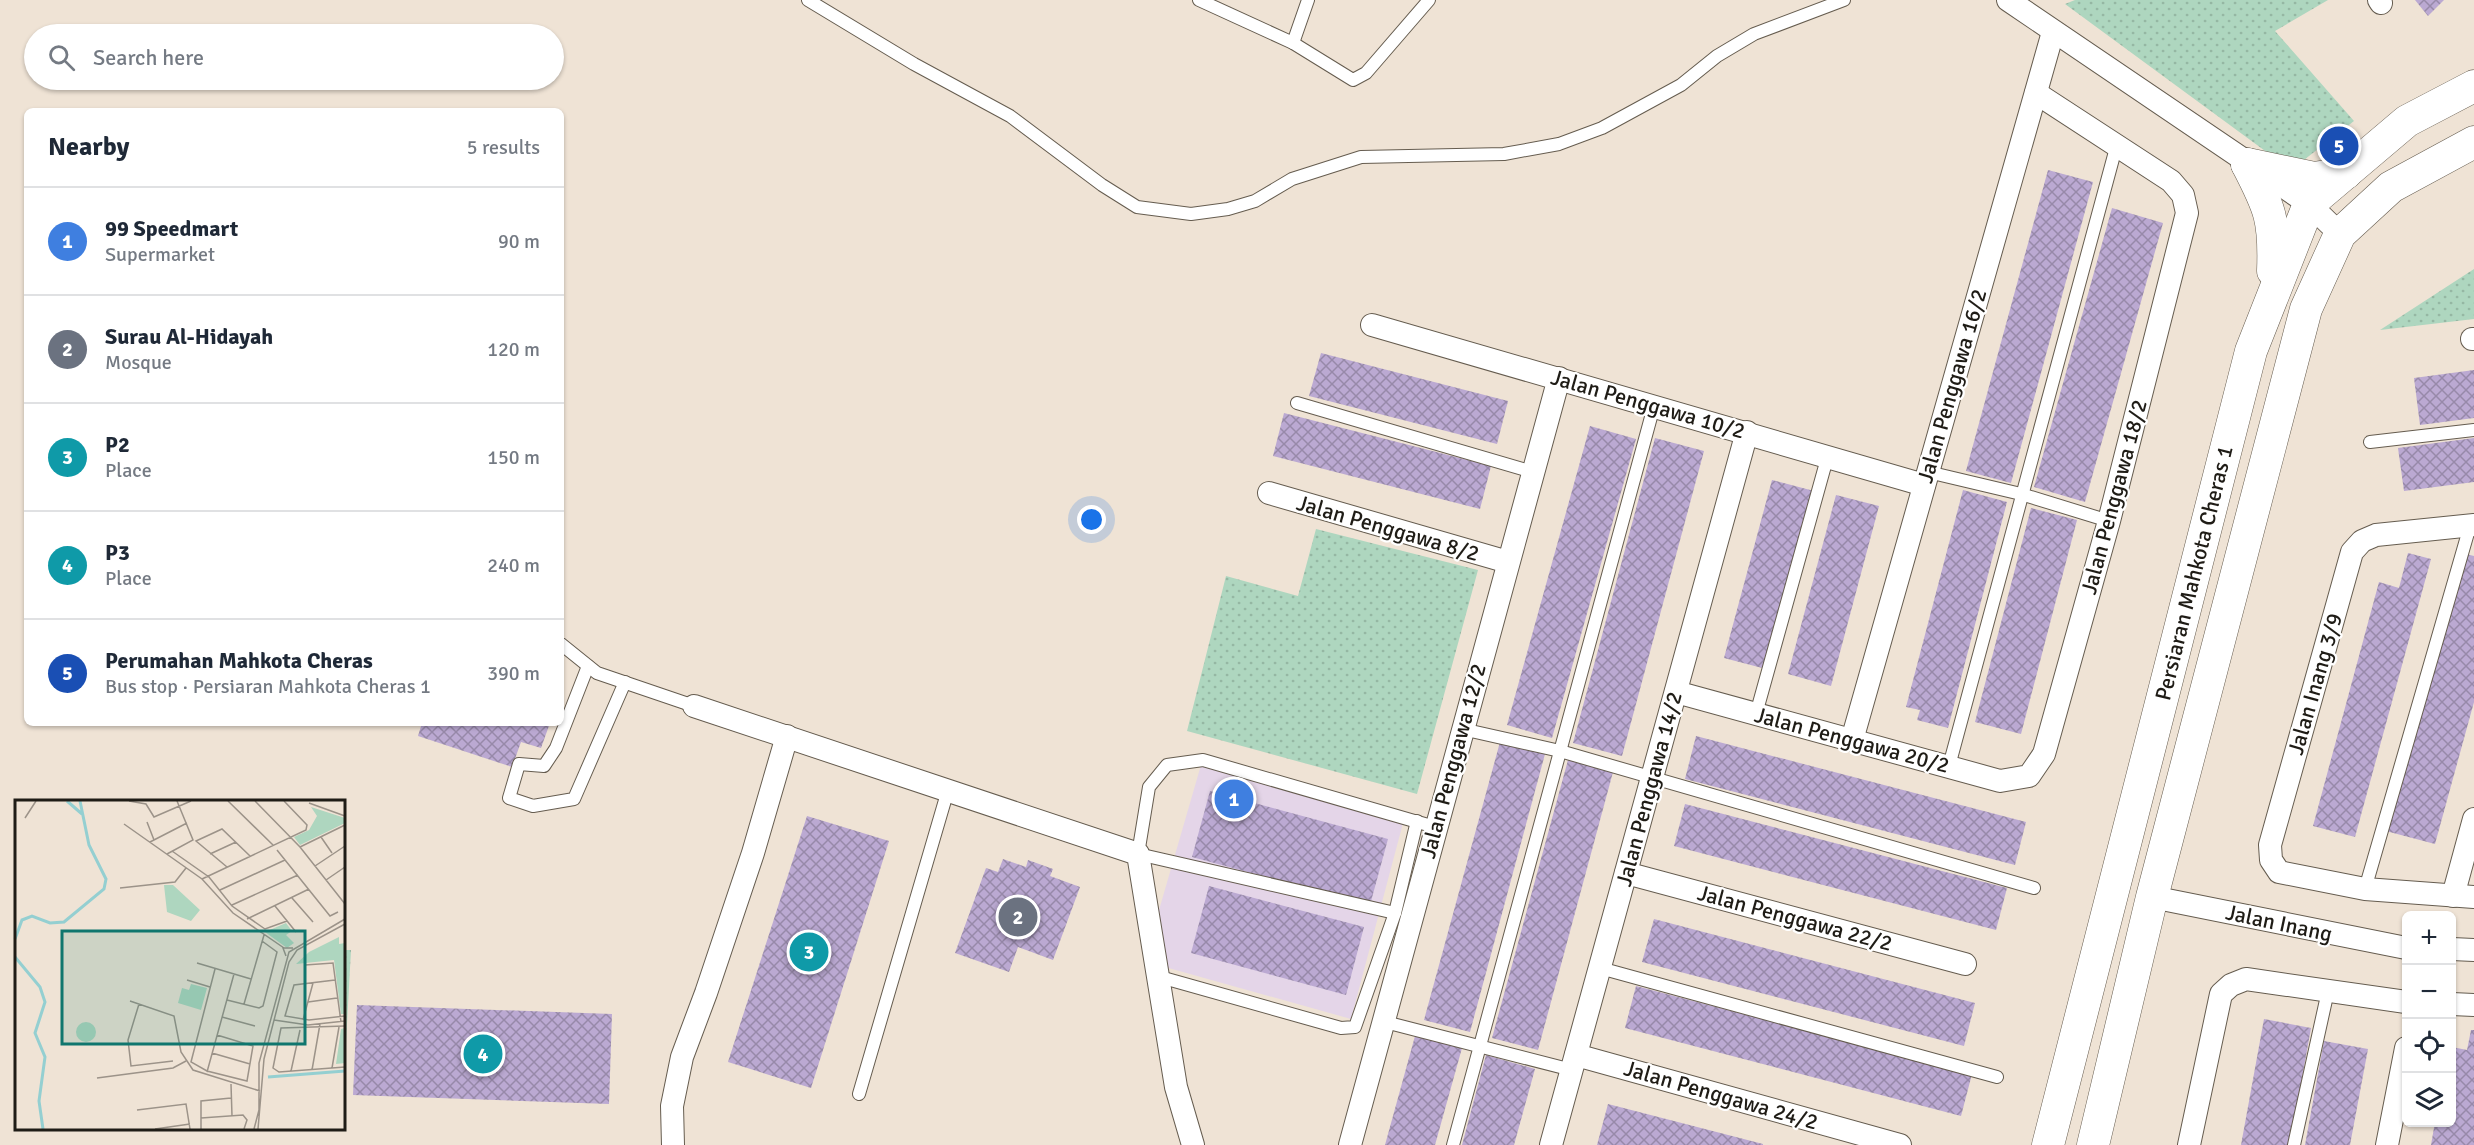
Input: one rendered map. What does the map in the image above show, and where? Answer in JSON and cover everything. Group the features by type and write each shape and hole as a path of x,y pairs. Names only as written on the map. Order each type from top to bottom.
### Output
{"main road":[{"name":"Persiaran Mahkota Cheras 1","path":"2048,1145 2251,351 2308,204 2407,122 2474,86"},
{"name":"Persiaran Mahkota Cheras 1","path":"2093,1145 2152,897 2306,309 2340,234 2391,187 2474,142"},
{"path":"2247,164 2314,178 2346,172"},
{"path":"2247,164 2268,203 2275,233 2273,292"}],"street":[{"path":"2008,0 2308,204 2340,234"},
{"name":"Jalan Penggawa 16/2","path":"1852,740 2053,32"},
{"path":"2036,93 2116,144"},
{"name":"Jalan Penggawa 18/2","path":"2029,776 2044,754 2109,520 2187,213 2183,195 2171,182 2116,144"},
{"name":"Jalan Penggawa 10/2","path":"1372,325 1828,455 1926,479"},
{"name":"Jalan Penggawa 12/2","path":"1350,1145 1385,1022 1426,824 1462,729 1559,378"},
{"name":"Jalan Penggawa 14/2","path":"1551,1145 1747,432"},
{"name":"Jalan Penggawa 8/2","path":"1269,494 1508,562"},
{"name":"Jalan Inang 3/9","path":"2366,889 2280,872 2271,860 2270,845 2352,552 2362,541 2376,535 2472,526"},
{"name":"Jalan Penggawa 20/2","path":"1676,692 2000,781 2029,776"},
{"path":"694,706 1138,854 1160,976 1176,1086 1193,1145"},
{"path":"673,1145 672,1107 682,1057 753,853 787,736"},
{"path":"2366,889 2463,896 2474,819"},
{"name":"Jalan Penggawa 22/2","path":"1626,873 1965,964"},
{"name":"Jalan Inang","path":"2152,897 2402,947"},
{"path":"2456,949 2474,950"},
{"path":"2189,1145 2221,994 2232,985 2246,979 2402,1001"},
{"path":"2456,1004 2474,1005"},
{"name":"Jalan Penggawa 24/2","path":"1574,1062 1900,1145"},
{"path":"2387,1145 2402,1068"}],"lane":[{"path":"808,0 914,64 1010,116 1102,185 1137,207 1191,214 1228,209 1255,201 1292,179 1361,157 1492,154 1559,144 1602,128 1682,85 1717,56 1754,34 1844,0"},
{"path":"1198,0 1293,43 1353,80 1366,73 1429,0"},
{"path":"1293,43 1308,0"},
{"path":"1949,766 2116,144"},
{"path":"1298,403 1533,472"},
{"path":"1453,1145 1654,406"},
{"path":"2370,442 2474,430"},
{"path":"1756,714 1828,455"},
{"path":"1926,479 2021,494 2109,520"},
{"path":"2366,889 2472,526"},
{"path":"564,646 597,673 694,706"},
{"path":"588,666 556,748 544,766 519,764 509,798 533,806 574,799 625,682"},
{"path":"1462,729 1560,751 2034,888"},
{"path":"1160,976 1341,1028 1355,1027 1395,913 1426,824 1203,760 1167,765 1149,787 1138,854 1395,913"},
{"path":"859,1094 948,790"},
{"path":"1600,968 1997,1077"},
{"path":"2294,1145 2328,991"},
{"path":"1385,1022 1479,1047 1574,1062"}],"shaded area":[{"path":"1201,765 1403,823 1351,1019 1165,967 1157,917"}],"green space":[{"path":"2075,0 2328,0 2275,31 2354,121 2291,170 2065,4"},
{"path":"2474,269 2474,319 2380,330"},
{"path":"1316,529 1478,570 1417,794 1187,731 1226,576 1298,596"},
{"path":"345,950 351,950 345,1061"}],"building":[{"path":"2415,0 2444,0 2428,16"},
{"path":"2048,170 2093,182 2011,483 1966,471"},
{"path":"2112,208 2163,223 2085,502 2034,487"},
{"path":"1321,353 1508,401 1497,444 1309,396"},
{"path":"2474,370 2474,418 2420,425 2414,378"},
{"path":"1284,413 1491,466 1480,509 1273,456"},
{"path":"1590,426 1636,439 1552,738 1507,725"},
{"path":"1655,438 1704,451 1622,756 1573,743"},
{"path":"2474,438 2474,482 2404,491 2398,448"},
{"path":"1772,480 1814,491 1766,669 1724,658"},
{"path":"1963,490 2007,502 1948,728 1917,720 1920,710 1906,707"},
{"path":"1836,495 1879,506 1831,686 1788,674"},
{"path":"2031,508 2077,520 2021,734 1975,722"},
{"path":"2458,552 2474,556 2474,702 2435,844 2382,830"},
{"path":"2408,553 2431,559 2355,837 2313,826 2379,582 2399,588"},
{"path":"421,726 549,726 541,748 521,742 512,767 418,736"},
{"path":"1696,736 2026,822 2015,865 1685,779"},
{"path":"1500,742 1545,754 1470,1032 1424,1020"},
{"path":"1568,760 1613,772 1538,1050 1492,1038"},
{"path":"1210,791 1388,839 1370,905 1192,857"},
{"path":"1685,804 2007,888 1996,930 1674,846"},
{"path":"807,816 889,841 811,1088 728,1062"},
{"path":"1003,859 1026,867 1028,860 1053,869 1050,876 1080,887 1053,960 1018,947 1009,972 955,953 986,868 998,872"},
{"path":"1209,886 1364,927 1346,995 1191,953"},
{"path":"1654,919 1975,1003 1964,1046 1642,962"},
{"path":"1636,986 1972,1074 1961,1116 1625,1028"},
{"path":"357,1005 612,1014 609,1104 353,1095"},
{"path":"2264,1019 2311,1028 2290,1145 2241,1145"},
{"path":"2471,1030 2474,1030 2474,1145 2431,1145 2434,1127 2456,1127 2456,1048 2467,1050"},
{"path":"1415,1036 1462,1048 1435,1145 1385,1145"},
{"path":"2324,1041 2368,1049 2350,1145 2305,1145"},
{"path":"1486,1055 1535,1069 1514,1145 1462,1145"},
{"path":"1608,1104 1763,1144 1763,1145 1597,1145"}],"place":[{"name":"Perumahan Mahkota Cheras","path":"2339,146"},
{"name":"99 Speedmart","path":"1234,799"},
{"name":"Surau Al-Hidayah","path":"1018,917"},
{"name":"P2","path":"809,952"},
{"name":"P3","path":"483,1054"}]}
